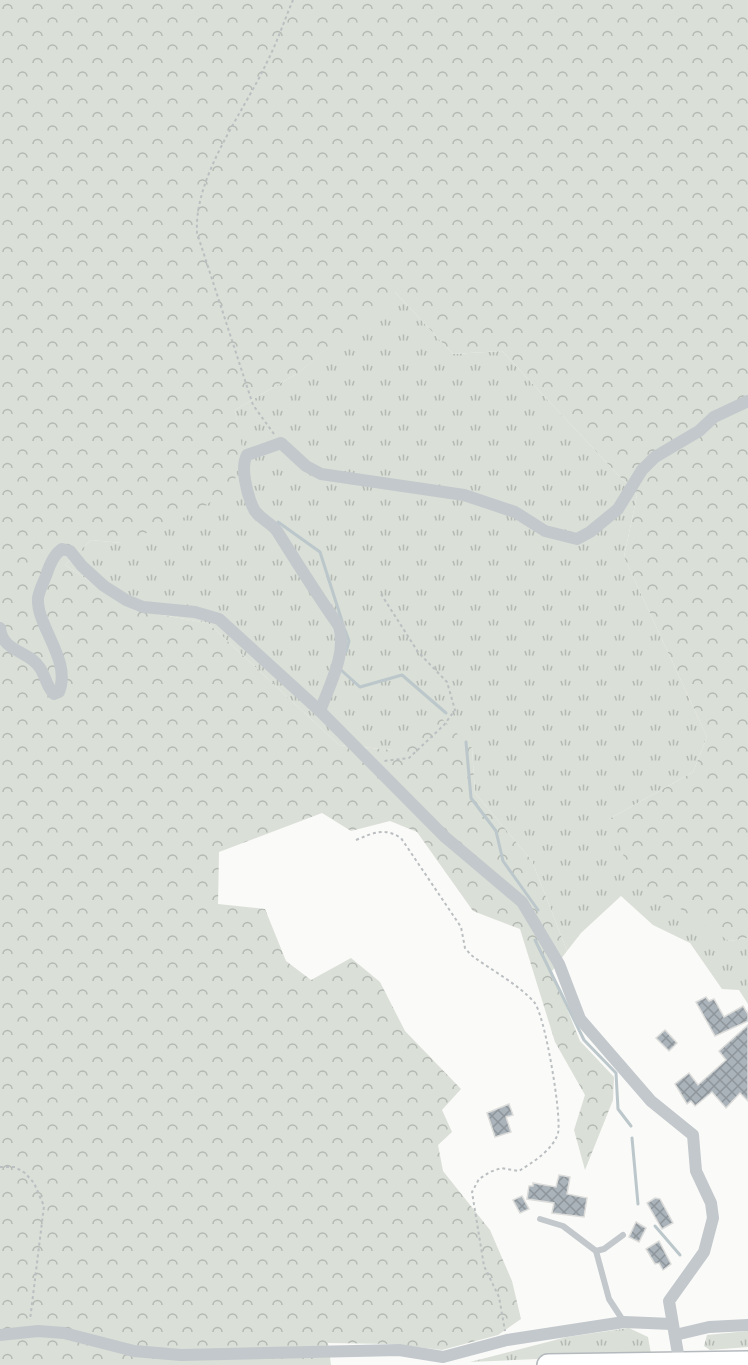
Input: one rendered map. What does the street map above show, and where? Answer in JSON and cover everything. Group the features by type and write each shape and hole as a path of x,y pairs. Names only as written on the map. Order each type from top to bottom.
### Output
{"highway":[{"path":"548,1365 748,1362"}],"street":[{"path":"320,711 340,650 342,639 339,626 287,550 277,531 252,507 244,460 247,455 281,443 306,466 321,474 464,495 515,512 545,531 577,539 590,532 618,509 642,470 655,457 699,431 714,417 748,401"},
{"path":"0,628 4,640 40,667 49,689 54,694 59,692 62,676 53,642 39,608 38,598 50,564 62,549 70,551 82,566 104,586 126,600 142,606 195,612 219,620 237,633 320,711 369,763 445,837 522,902 559,964 580,1019 651,1101 693,1135 696,1171 711,1203 713,1218 704,1252 669,1301 678,1354"},
{"path":"0,1335 28,1332 64,1333 134,1351 181,1355 399,1350 443,1357 507,1340 624,1322 673,1329 748,1325"}],"lane":[{"path":"540,1219 563,1226 596,1251 609,1299 624,1322"},
{"path":"596,1251 604,1249 623,1235"}],"path":[{"path":"281,443 253,405 197,233 196,215 199,198 213,165 267,63 293,0"},
{"path":"369,763 409,758 444,725 455,710 447,682 418,651 381,594"},
{"path":"356,840 379,830 392,832 401,838 461,927 465,948 536,1004 547,1042 560,1119 558,1135 549,1148 536,1160 519,1171 501,1168 490,1172 479,1179 472,1191 484,1266 499,1297 507,1340"},
{"path":"0,1167 15,1167 25,1173 37,1188 44,1206 28,1332"}],"green space":[{"path":"0,0 748,0 748,938 729,941 632,877 609,819 693,772 707,737 624,557 637,495 502,351 453,354 395,292 298,373 235,410 242,447 233,489 181,519 122,543 91,540 65,565 134,610 208,623 339,745 393,750 441,718 472,748 475,793 532,861 567,951 552,971 580,1041 614,1077 613,1100 585,1170 574,1130 585,1095 555,1042 520,929 473,911 417,832 390,821 351,831 322,813 219,852 218,904 265,909 286,961 311,980 351,958 380,982 405,1031 461,1089 442,1110 452,1132 438,1145 443,1171 490,1230 512,1281 521,1319 498,1335 442,1350 392,1344 328,1343 331,1365 0,1365"},
{"path":"394,291 453,354 502,351 637,495 624,557 707,737 693,772 609,819 729,941 748,938 748,1004 739,990 722,989 690,943 653,925 621,896 581,933 567,951 532,861 475,793 472,748 393,750 339,745 208,623 134,610 65,565 91,540 122,543 241,447 235,410 298,373"},
{"path":"629,1328 648,1337 651,1354 470,1362 567,1337"},
{"path":"748,1331 748,1347 710,1350 704,1346 707,1335"}],"building":[{"path":"706,997 709,1001 714,999 724,1017 743,1006 748,1014 748,1021 715,1036 696,1002"},
{"path":"748,1025 748,1101 740,1093 726,1108 712,1092 695,1106 691,1101 687,1104 675,1084 689,1073 698,1085 726,1060 719,1051"},
{"path":"665,1030 677,1043 669,1051 656,1038"},
{"path":"509,1104 513,1115 506,1117 511,1132 495,1137 487,1113"},
{"path":"559,1175 570,1177 567,1194 587,1198 584,1217 552,1213 554,1203 527,1199 529,1186 533,1186 533,1183 556,1187"},
{"path":"522,1196 529,1209 520,1213 513,1200"},
{"path":"655,1198 660,1199 673,1223 662,1229 647,1203"},
{"path":"636,1222 646,1228 639,1242 629,1237"},
{"path":"659,1241 671,1264 663,1270 659,1263 655,1264 646,1249"}],"waterway":[{"path":"278,522 320,552 342,621"},
{"path":"345,630 349,641 346,652"},
{"path":"341,670 360,687 402,675 446,713"},
{"path":"466,742 471,798 496,831 503,861 538,910"},
{"path":"535,940 584,1040 616,1073 618,1109 631,1126"},
{"path":"632,1138 638,1204"},
{"path":"655,1226 680,1255"}]}
